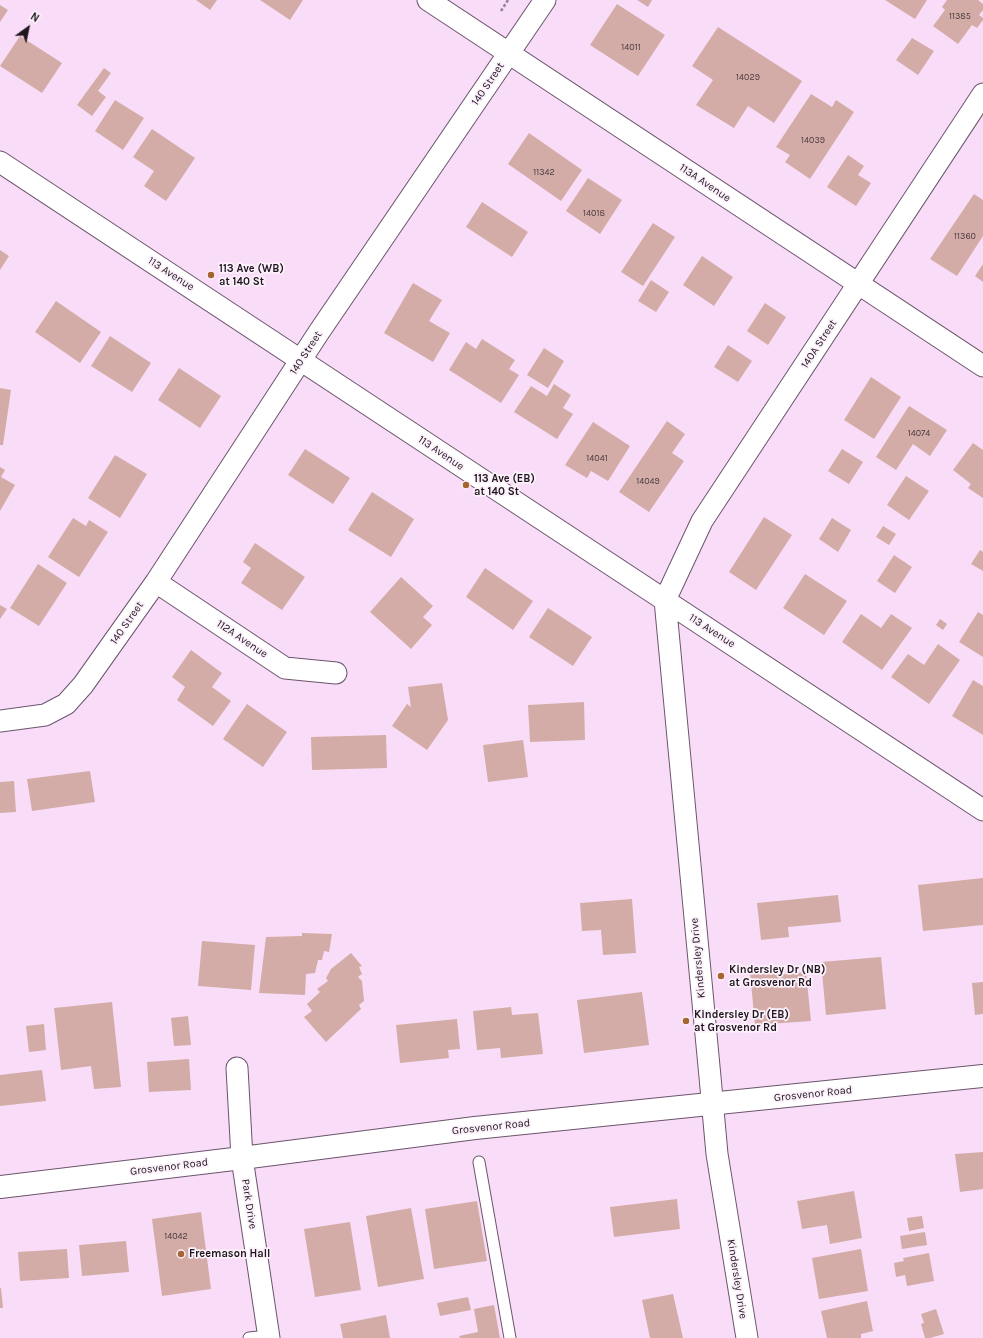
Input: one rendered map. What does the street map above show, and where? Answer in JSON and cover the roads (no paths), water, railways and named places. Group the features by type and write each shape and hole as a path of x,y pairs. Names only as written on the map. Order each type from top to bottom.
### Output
{"street":[{"name":"113A Avenue","path":"428,0 983,366"},
{"name":"140 Street","path":"0,721 46,715 66,704 83,685 156,582 301,360 545,0"},
{"name":"140A Street","path":"664,600 702,521 858,284 977,115 983,94"},
{"name":"113 Avenue","path":"0,162 983,810"},
{"name":"112A Avenue","path":"156,582 285,668 336,673"},
{"name":"Kindersley Drive","path":"664,600 717,1154 747,1338"},
{"name":"Park Drive","path":"237,1068 242,1158 262,1337"},
{"name":"Grosvenor Road","path":"0,1187 476,1128 983,1076"}],"lane":[{"path":"479,1162 510,1338"}],"place":[{"name":"113 Ave (WB) at 140 St","path":"211,275"},
{"name":"113 Ave (EB) at 140 St","path":"466,485"},
{"name":"Kindersley Dr (NB) at Grosvenor Rd","path":"721,976"},
{"name":"Kindersley Dr (EB) at Grosvenor Rd","path":"686,1021"},
{"name":"Freemason Hall","path":"181,1254"}]}
